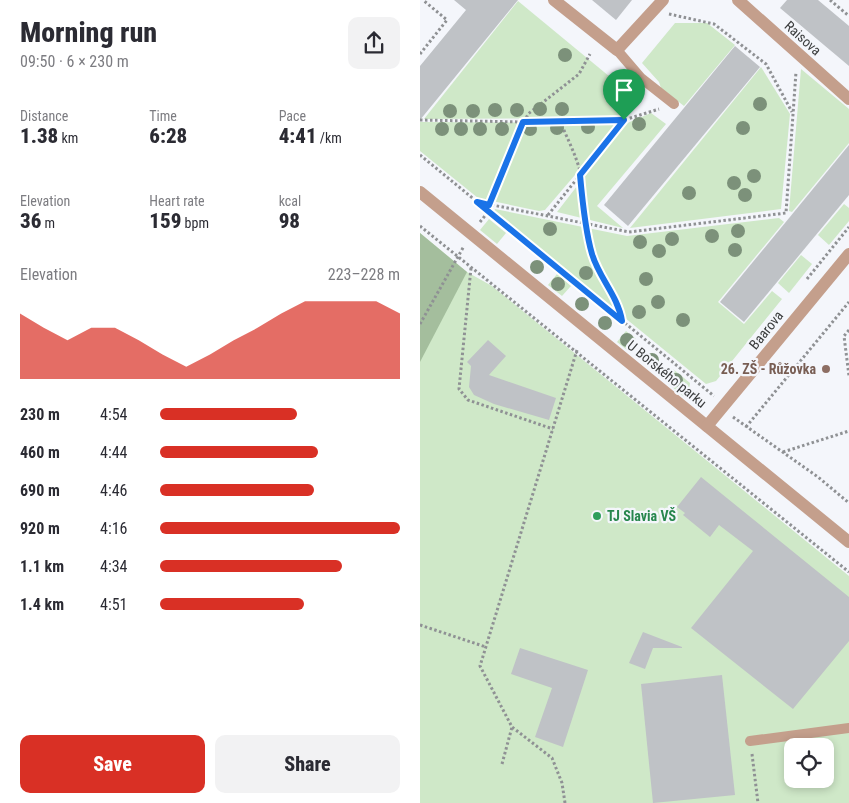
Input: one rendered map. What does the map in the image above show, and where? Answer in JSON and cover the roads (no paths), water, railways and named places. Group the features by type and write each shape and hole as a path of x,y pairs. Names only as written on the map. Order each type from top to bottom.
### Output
{"street":[{"path":"554,0 617,50 663,0"},
{"name":"Raisova","path":"738,0 849,99"},
{"name":"U Borského parku","path":"420,192 849,542"},
{"name":"Baarova","path":"707,426 849,254"}],"lane":[{"path":"617,50 642,78 674,104"},
{"path":"750,741 849,728"}],"place":[{"name":"26. ZŠ - Růžovka","path":"826,369"},
{"name":"TJ Slavia VŠ","path":"597,516"}]}
